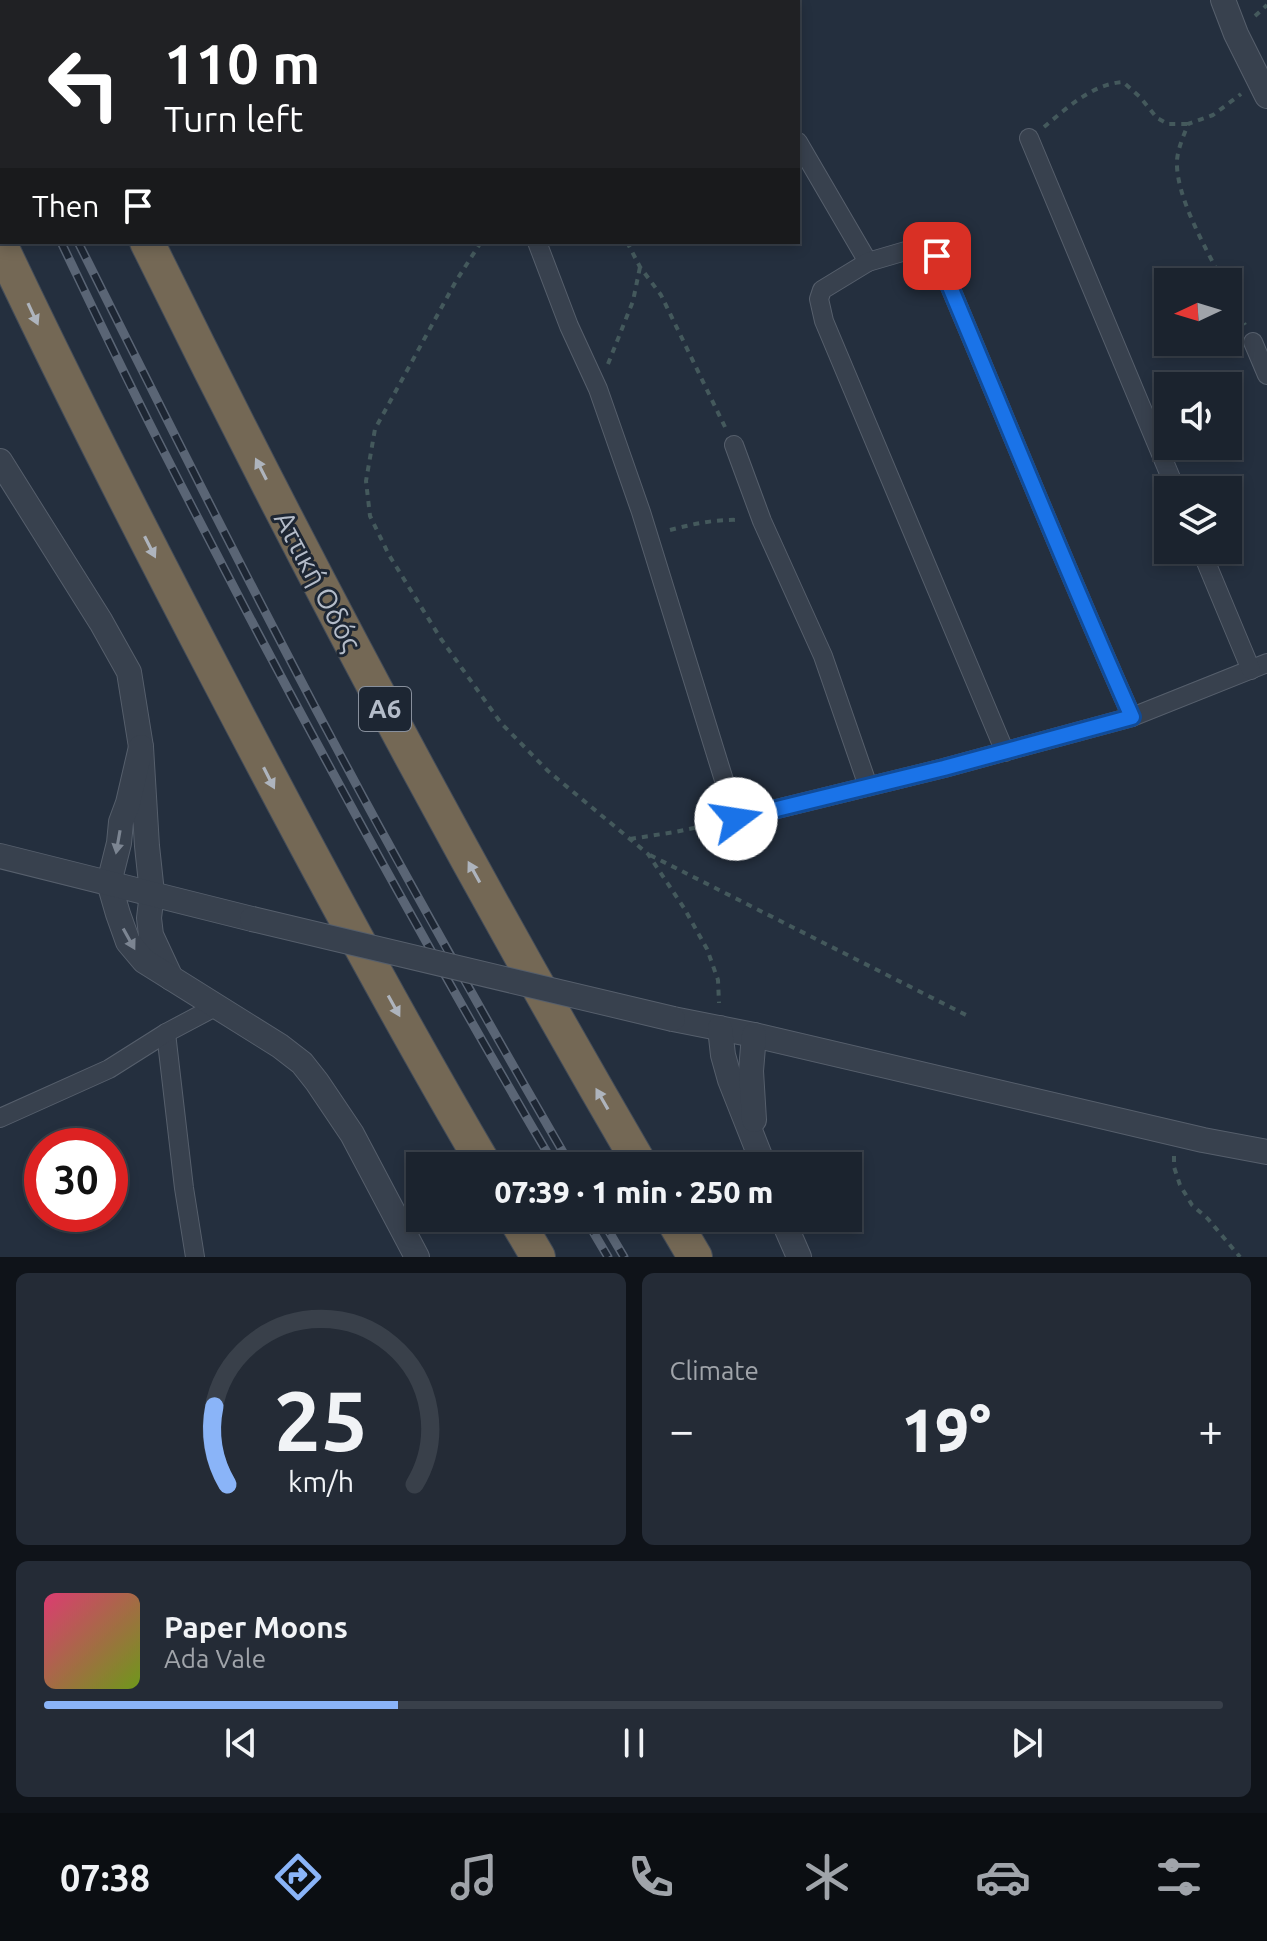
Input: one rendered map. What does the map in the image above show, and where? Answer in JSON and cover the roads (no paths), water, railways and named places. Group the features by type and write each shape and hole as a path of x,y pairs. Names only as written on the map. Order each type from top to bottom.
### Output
{"highway":[{"path":"0,244 105,459 313,861 477,1152"},
{"name":"Αττική Οδός","path":"148,244 293,534 416,767 556,1021 633,1152"},
{"path":"523,1232 538,1257"},
{"path":"680,1232 695,1257"}],"street":[{"path":"1223,0 1263,89"},
{"path":"1029,138 1170,476"},
{"path":"800,145 868,262"},
{"path":"538,244 569,326 598,389 649,536 736,819 1132,717 1259,667 1208,564"},
{"path":"1005,752 824,321 819,299 822,290 868,262 909,250 924,249 937,256 1076,591 1132,717"},
{"path":"1253,342 1267,375"},
{"path":"734,445 762,521 823,656 868,786"},
{"path":"0,461 129,672 141,747 152,893 149,918 151,935 172,980"},
{"path":"141,747 109,883 128,942 144,961 302,1063 352,1134 417,1257"},
{"path":"0,856 673,1019 1267,1152"},
{"path":"0,1118 109,1069 215,1007"},
{"path":"720,1028 730,1080 758,1152"},
{"path":"166,1033 195,1257"},
{"path":"754,1035 751,1104 759,1152"},
{"path":"788,1232 799,1257"}],"railway":[{"path":"62,244 152,428 306,724 547,1152"},
{"path":"79,244 334,743 563,1152"},
{"path":"593,1232 608,1257"},
{"path":"609,1232 624,1257"}]}
